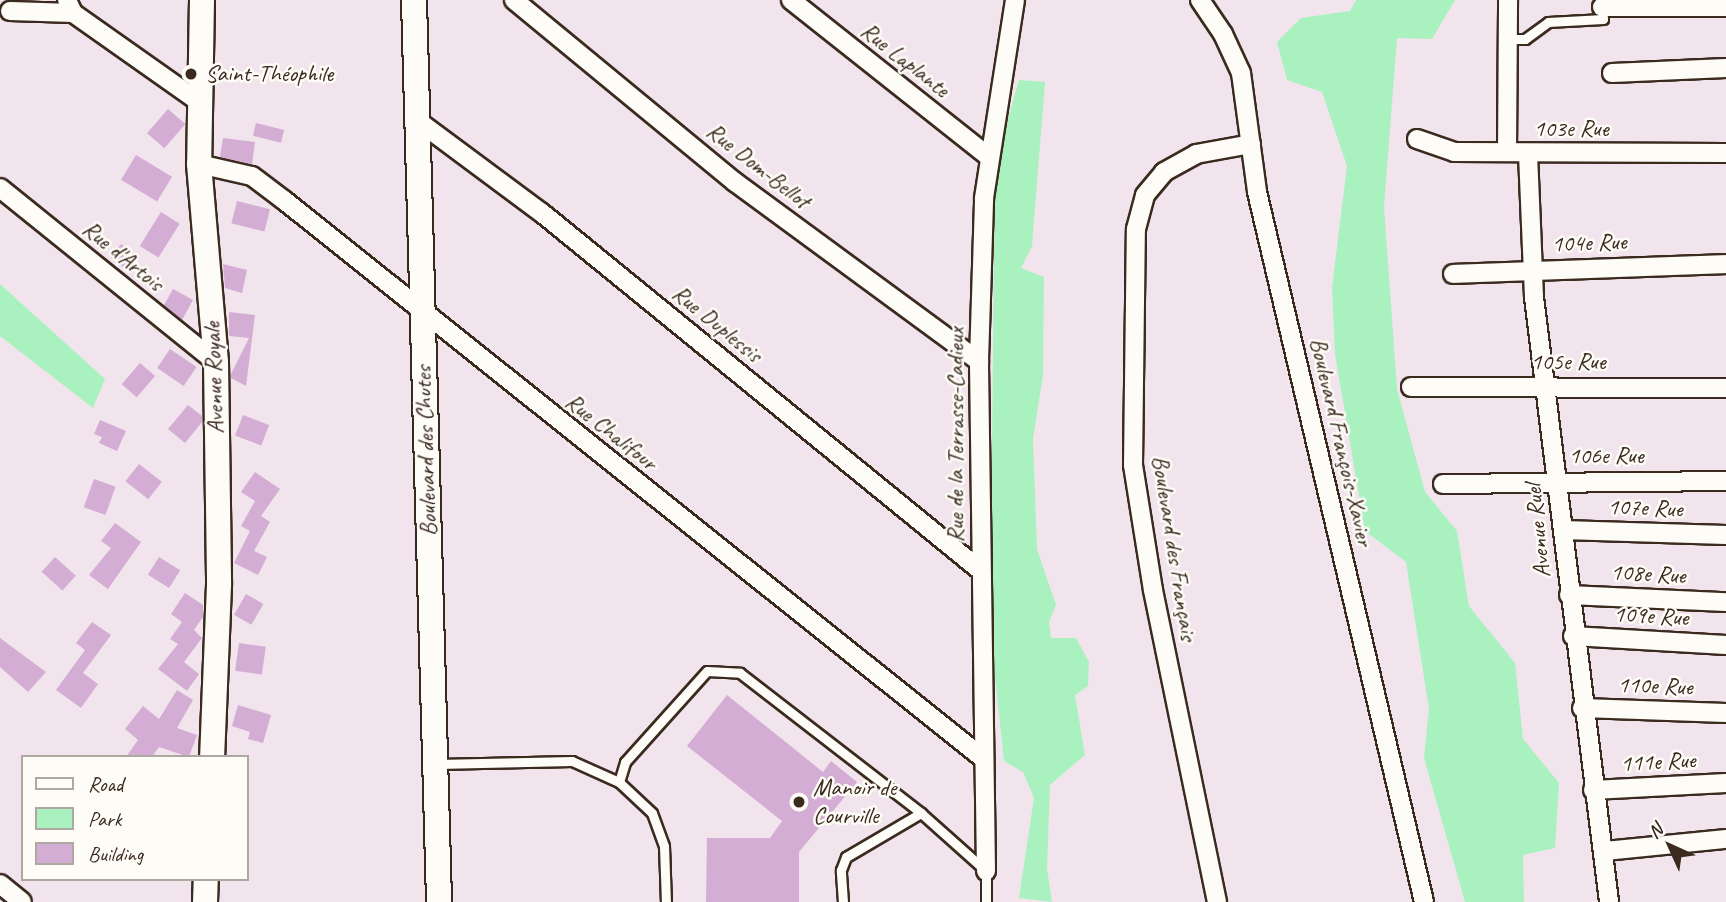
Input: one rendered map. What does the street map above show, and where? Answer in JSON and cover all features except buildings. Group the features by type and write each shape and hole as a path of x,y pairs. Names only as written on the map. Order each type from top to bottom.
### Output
{"street":[{"name":"Avenue Royale","path":"202,0 198,164 216,362 219,585 212,755"},
{"name":"Boulevard des Chutes","path":"414,0 439,902"},
{"name":"Rue Dom-Bellot","path":"514,0 735,182 979,361"},
{"name":"Rue Laplante","path":"791,0 811,6 989,158"},
{"name":"Rue de la Terrasse-Cadieux","path":"986,872 979,361 989,158 1015,0"},
{"name":"Boulevard François-Xavier","path":"1200,0 1223,34 1241,73 1256,192 1424,902"},
{"path":"1507,152 1508,0"},
{"path":"1602,4 1726,7"},
{"path":"10,11 70,7 199,102"},
{"path":"1612,74 1726,68"},
{"name":"Rue Duplessis","path":"418,121 542,214 980,570"},
{"name":"103e Rue","path":"1417,139 1454,152 1726,153"},
{"name":"Boulevard des Français","path":"1217,902 1153,590 1133,465 1136,229 1145,195 1164,172 1196,154 1251,144"},
{"name":"Avenue Ruel","path":"1528,154 1533,270 1573,636 1593,790 1605,851 1609,902"},
{"name":"Rue Chalifour","path":"198,164 251,176 421,305 439,327 984,759"},
{"name":"Rue d'Artois","path":"0,188 216,362"},
{"name":"104e Rue","path":"1453,274 1726,264"},
{"name":"105e Rue","path":"1411,387 1726,388"},
{"name":"106e Rue","path":"1443,484 1558,480 1726,481"},
{"name":"107e Rue","path":"1563,530 1726,535"},
{"name":"108e Rue","path":"1569,595 1726,602"},
{"name":"109e Rue","path":"1573,636 1726,645"},
{"name":"110e Rue","path":"1582,709 1726,713"},
{"name":"111e Rue","path":"1593,790 1726,783"},
{"path":"1605,851 1726,839"},
{"path":"205,902 206,881"},
{"path":"0,884 22,902"}],"lane":[{"path":"1507,39 1525,38 1548,22 1603,19 1602,4"},
{"path":"619,782 625,762 708,671 740,673 921,813 986,872 986,902"},
{"path":"435,764 572,761 619,782 652,813 664,846 666,902"},
{"path":"843,902 841,870 846,857 921,813"}],"green space":[{"path":"1356,0 1455,0 1432,39 1397,38 1384,207 1397,389 1425,492 1457,531 1469,606 1515,663 1523,739 1559,783 1555,848 1523,855 1524,902 1465,902 1424,758 1429,709 1406,562 1365,531 1335,354 1332,288 1347,166 1322,92 1287,80 1277,42 1301,18 1350,11"},
{"path":"1019,80 1045,82 1032,246 1021,268 1044,277 1043,375 1033,439 1037,549 1056,605 1049,622 1051,638 1076,638 1089,662 1088,686 1075,695 1085,755 1050,785 1047,869 1052,902 1019,898 1034,798 1023,772 1004,761 990,629 995,166"},
{"path":"0,284 105,379 93,408 0,336"}],"place":[{"name":"Saint-Théophile","path":"191,74"},
{"name":"Manoir de Courville","path":"799,802"}]}
